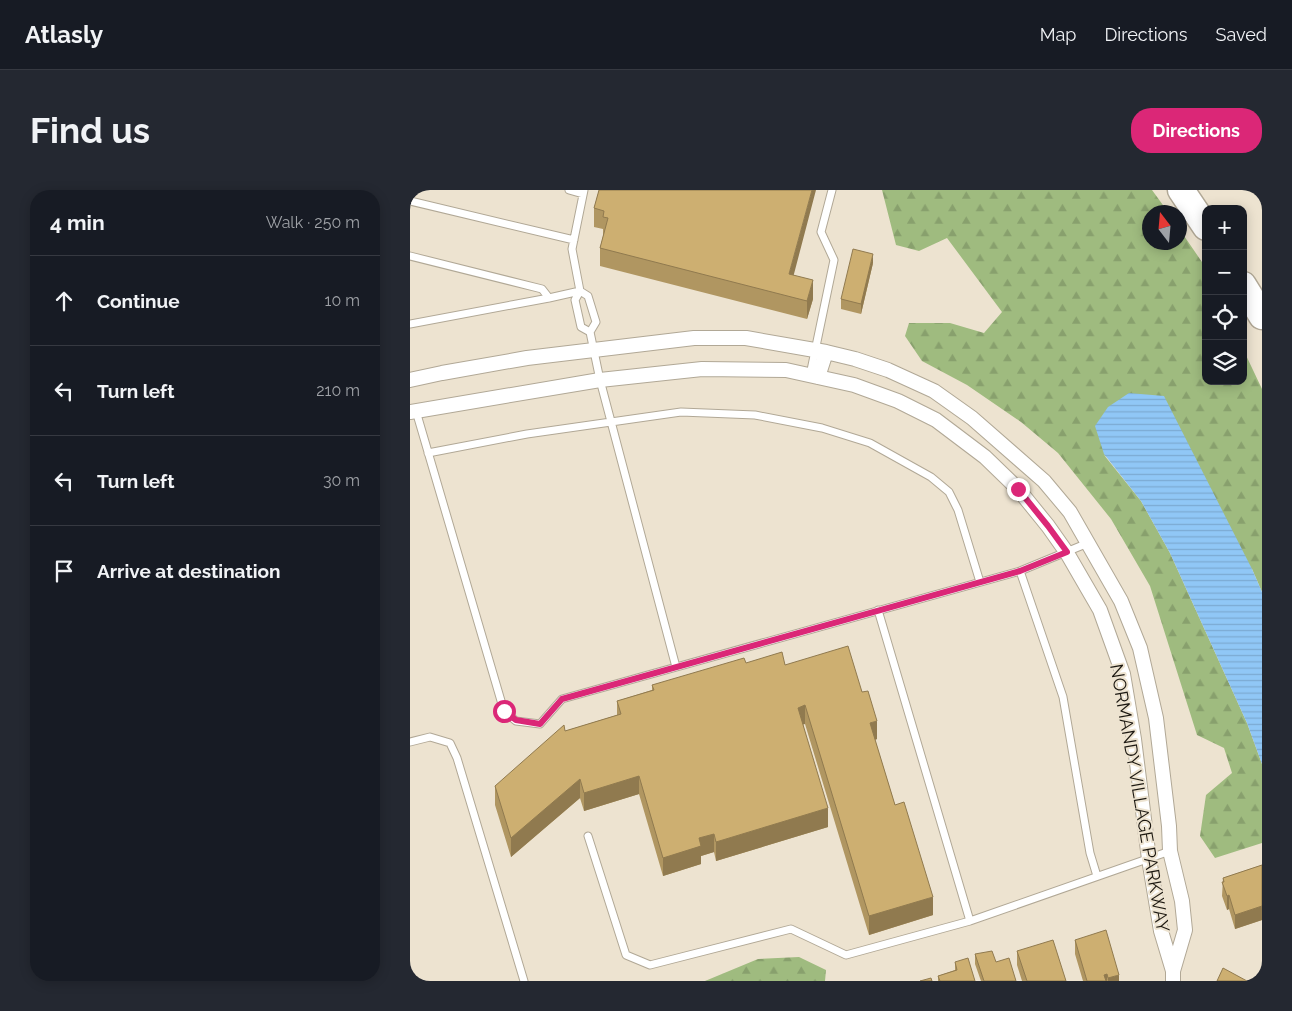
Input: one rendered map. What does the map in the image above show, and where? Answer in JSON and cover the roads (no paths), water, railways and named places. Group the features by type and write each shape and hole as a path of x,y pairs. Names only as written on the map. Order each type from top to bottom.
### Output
{"highway":[{"path":"1181,190 1202,221"},
{"path":"1247,292 1262,316"}],"street":[{"name":"NORMANDY VILLAGE PARKWAY","path":"410,380 518,360 594,350 694,338 746,338 821,351 855,359 888,370 934,391 972,418 1044,481 1070,512 1121,601 1140,648 1156,718 1169,826 1170,851 1182,901 1185,930 1173,976"},
{"path":"814,376 821,351"},
{"name":"NORMANDY VILLAGE PARKWAY","path":"413,412 600,380 702,369 786,370 854,385 898,401 936,420 985,457 1018,489 1067,552 1100,610 1123,674 1134,739 1149,859 1161,930 1173,976"},
{"path":"985,457 1001,442"}],"lane":[{"path":"569,190 583,192 572,250 580,291 575,300 580,327 590,332"},
{"path":"821,351 834,260 821,232 832,190"},
{"path":"410,201 574,240"},
{"path":"410,256 542,289 549,298"},
{"path":"410,324 580,291 588,296 596,322 590,332 600,380 676,667"},
{"path":"413,412 428,453 504,711 516,720 540,724 562,699 1020,571 1088,543"},
{"path":"428,453 527,434 681,412 755,414 822,428 870,443 931,478 949,492 958,510 980,582"},
{"path":"1020,571 1064,697 1090,853 1097,876"},
{"path":"878,610 970,921"},
{"path":"410,742 430,737 450,743 457,758 524,981"},
{"path":"588,836 626,955 650,965 791,929 846,955 970,921 1170,851"}],"water":[{"path":"1129,393 1164,396 1262,592 1262,764 1247,723 1170,553 1141,501 1104,454 1095,426 1108,407"}]}
